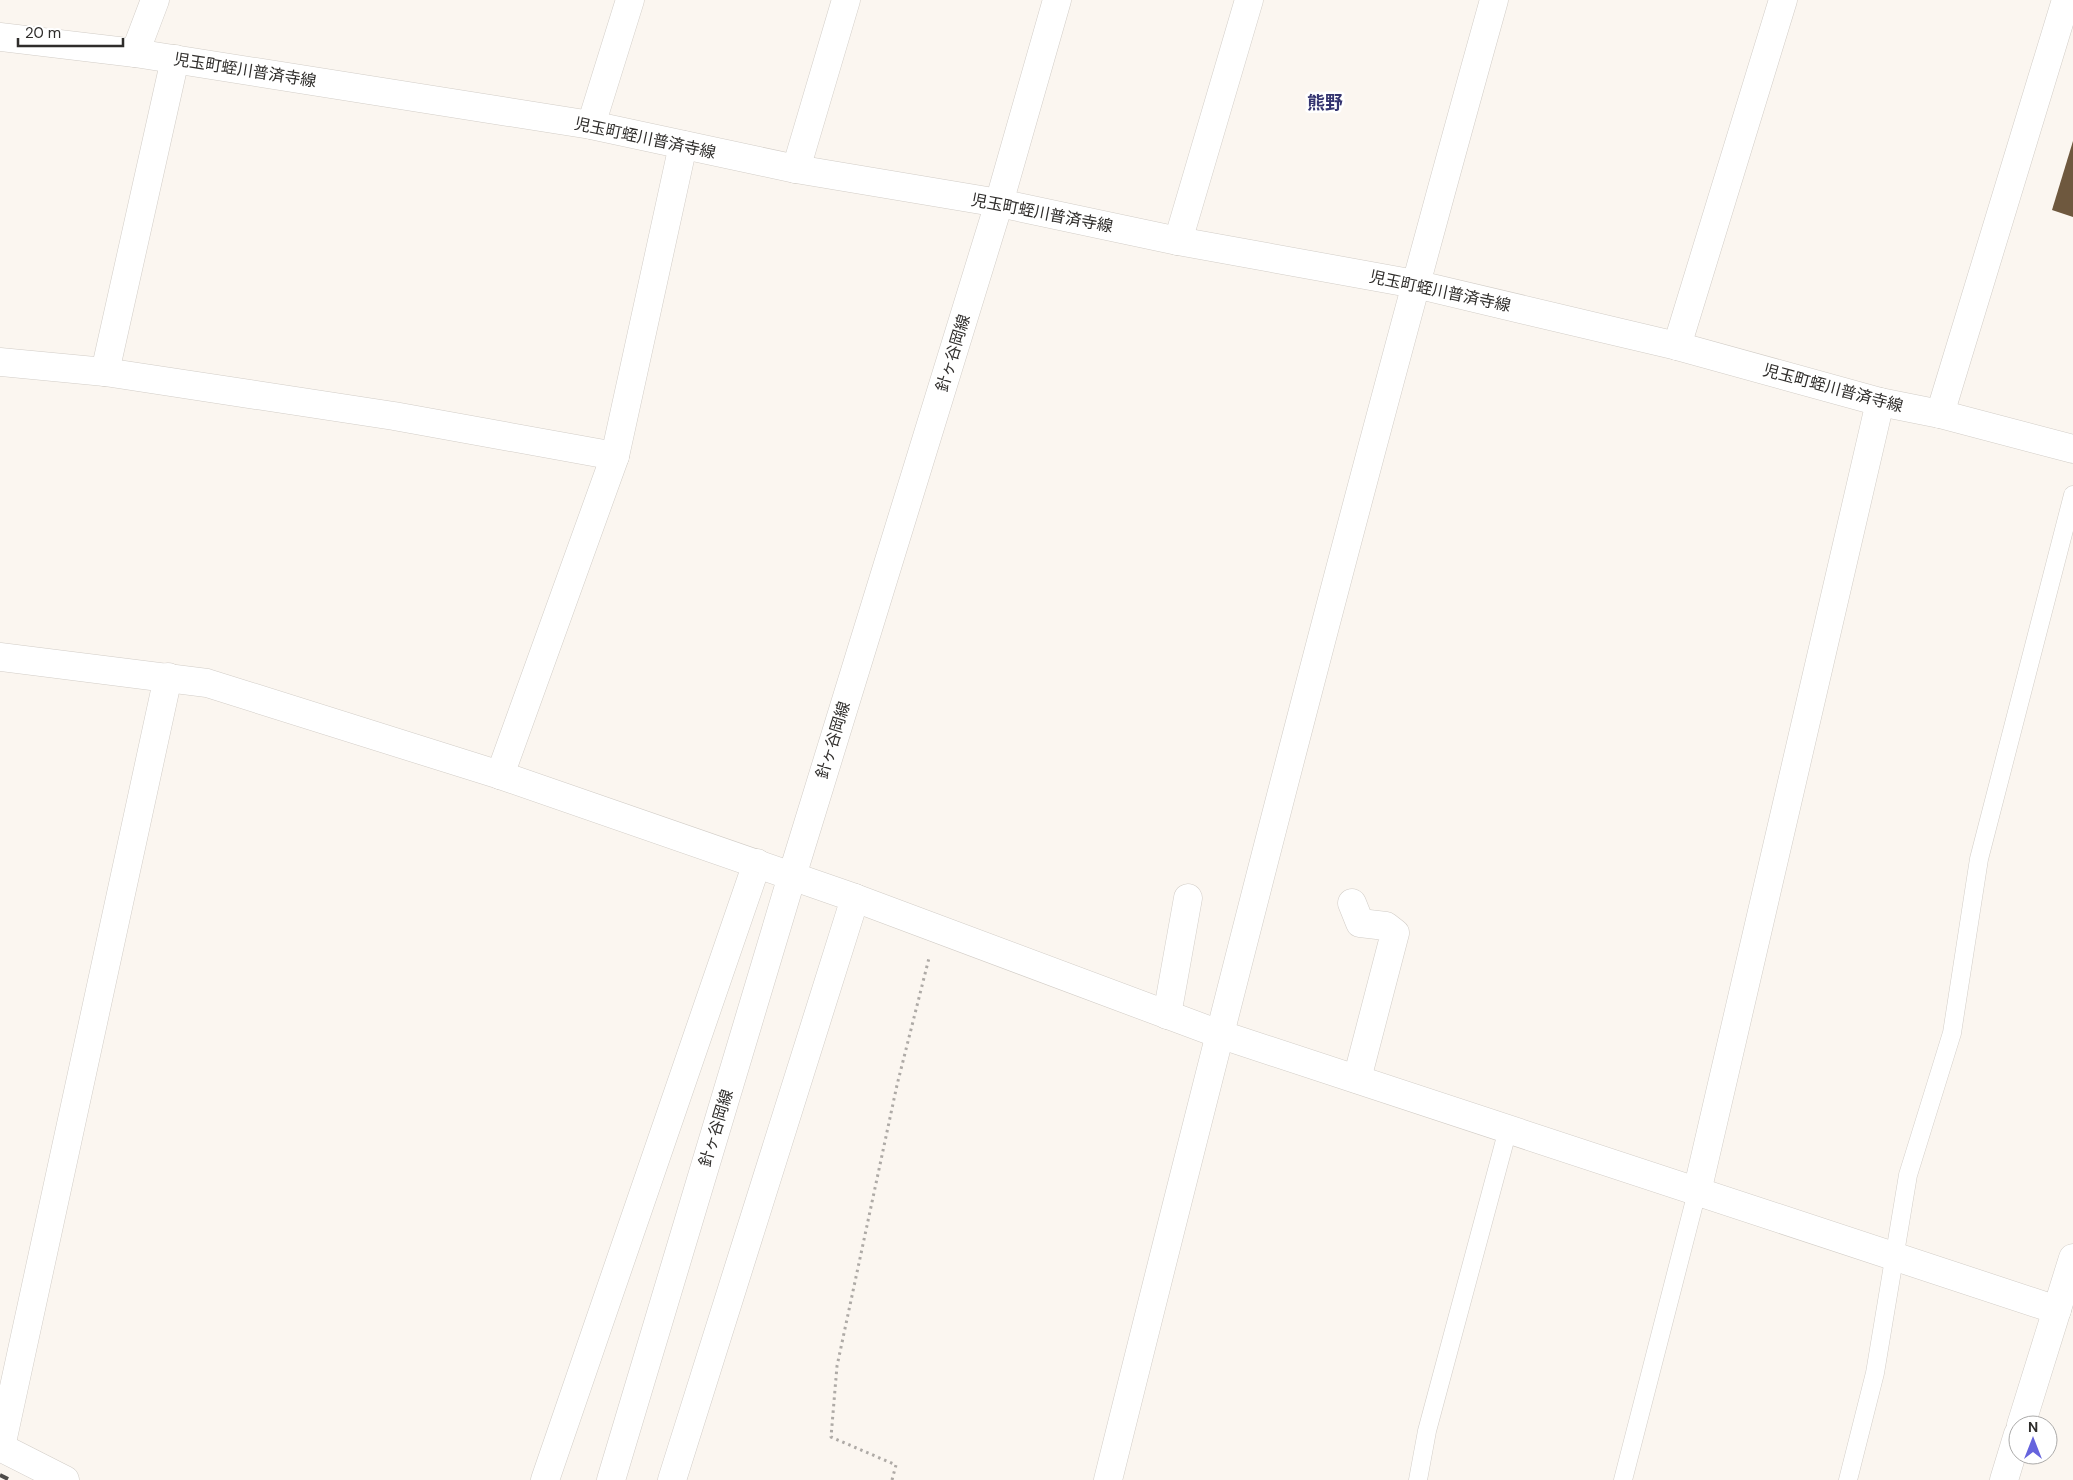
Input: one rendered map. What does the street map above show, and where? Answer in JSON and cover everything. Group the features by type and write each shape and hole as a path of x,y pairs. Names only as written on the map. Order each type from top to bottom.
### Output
{"street":[{"path":"135,53 155,0"},
{"path":"591,126 630,0"},
{"path":"796,169 846,0"},
{"name":"針ヶ谷岡線","path":"611,1480 792,876 999,203 1058,0"},
{"path":"1178,241 1249,0"},
{"path":"1108,1480 1219,1034 1415,284 1494,0"},
{"path":"1677,346 1783,0"},
{"path":"1940,414 2066,0"},
{"name":"児玉町蛭川普済寺線","path":"0,37 175,59 591,126 796,169 999,203 1178,241 1415,284 1677,346 1880,402 1940,414 2073,449"},
{"path":"105,372 175,59"},
{"path":"500,775 615,456 683,145"},
{"path":"0,362 105,372 394,416 615,456"},
{"path":"1697,1192 1880,402"},
{"path":"0,657 206,683 500,775 855,898 1219,1034 2057,1310"},
{"path":"64,1480 0,1447 168,677"},
{"path":"545,1480 757,863"},
{"path":"672,1480 855,898"},
{"path":"1167,1015 1188,898"},
{"path":"1352,903 1360,923 1386,926 1395,933 1357,1079"},
{"path":"2024,1415 2073,1258"},
{"path":"2004,1480 2009,1465"}],"lane":[{"path":"1848,1480 1875,1373 1908,1175 1952,1033 1980,859 2073,495"},
{"path":"1418,1480 1427,1431 1508,1130"},
{"path":"1623,1480 1697,1192"}],"path":[{"path":"892,1480 896,1465 831,1437 839,1356 897,1085 937,929"}],"building":[{"path":"2073,141 2073,217 2052,210"}],"railway":[{"path":"0,1475 10,1480"}],"district":[{"name":"熊野","path":"1325,103"}]}
